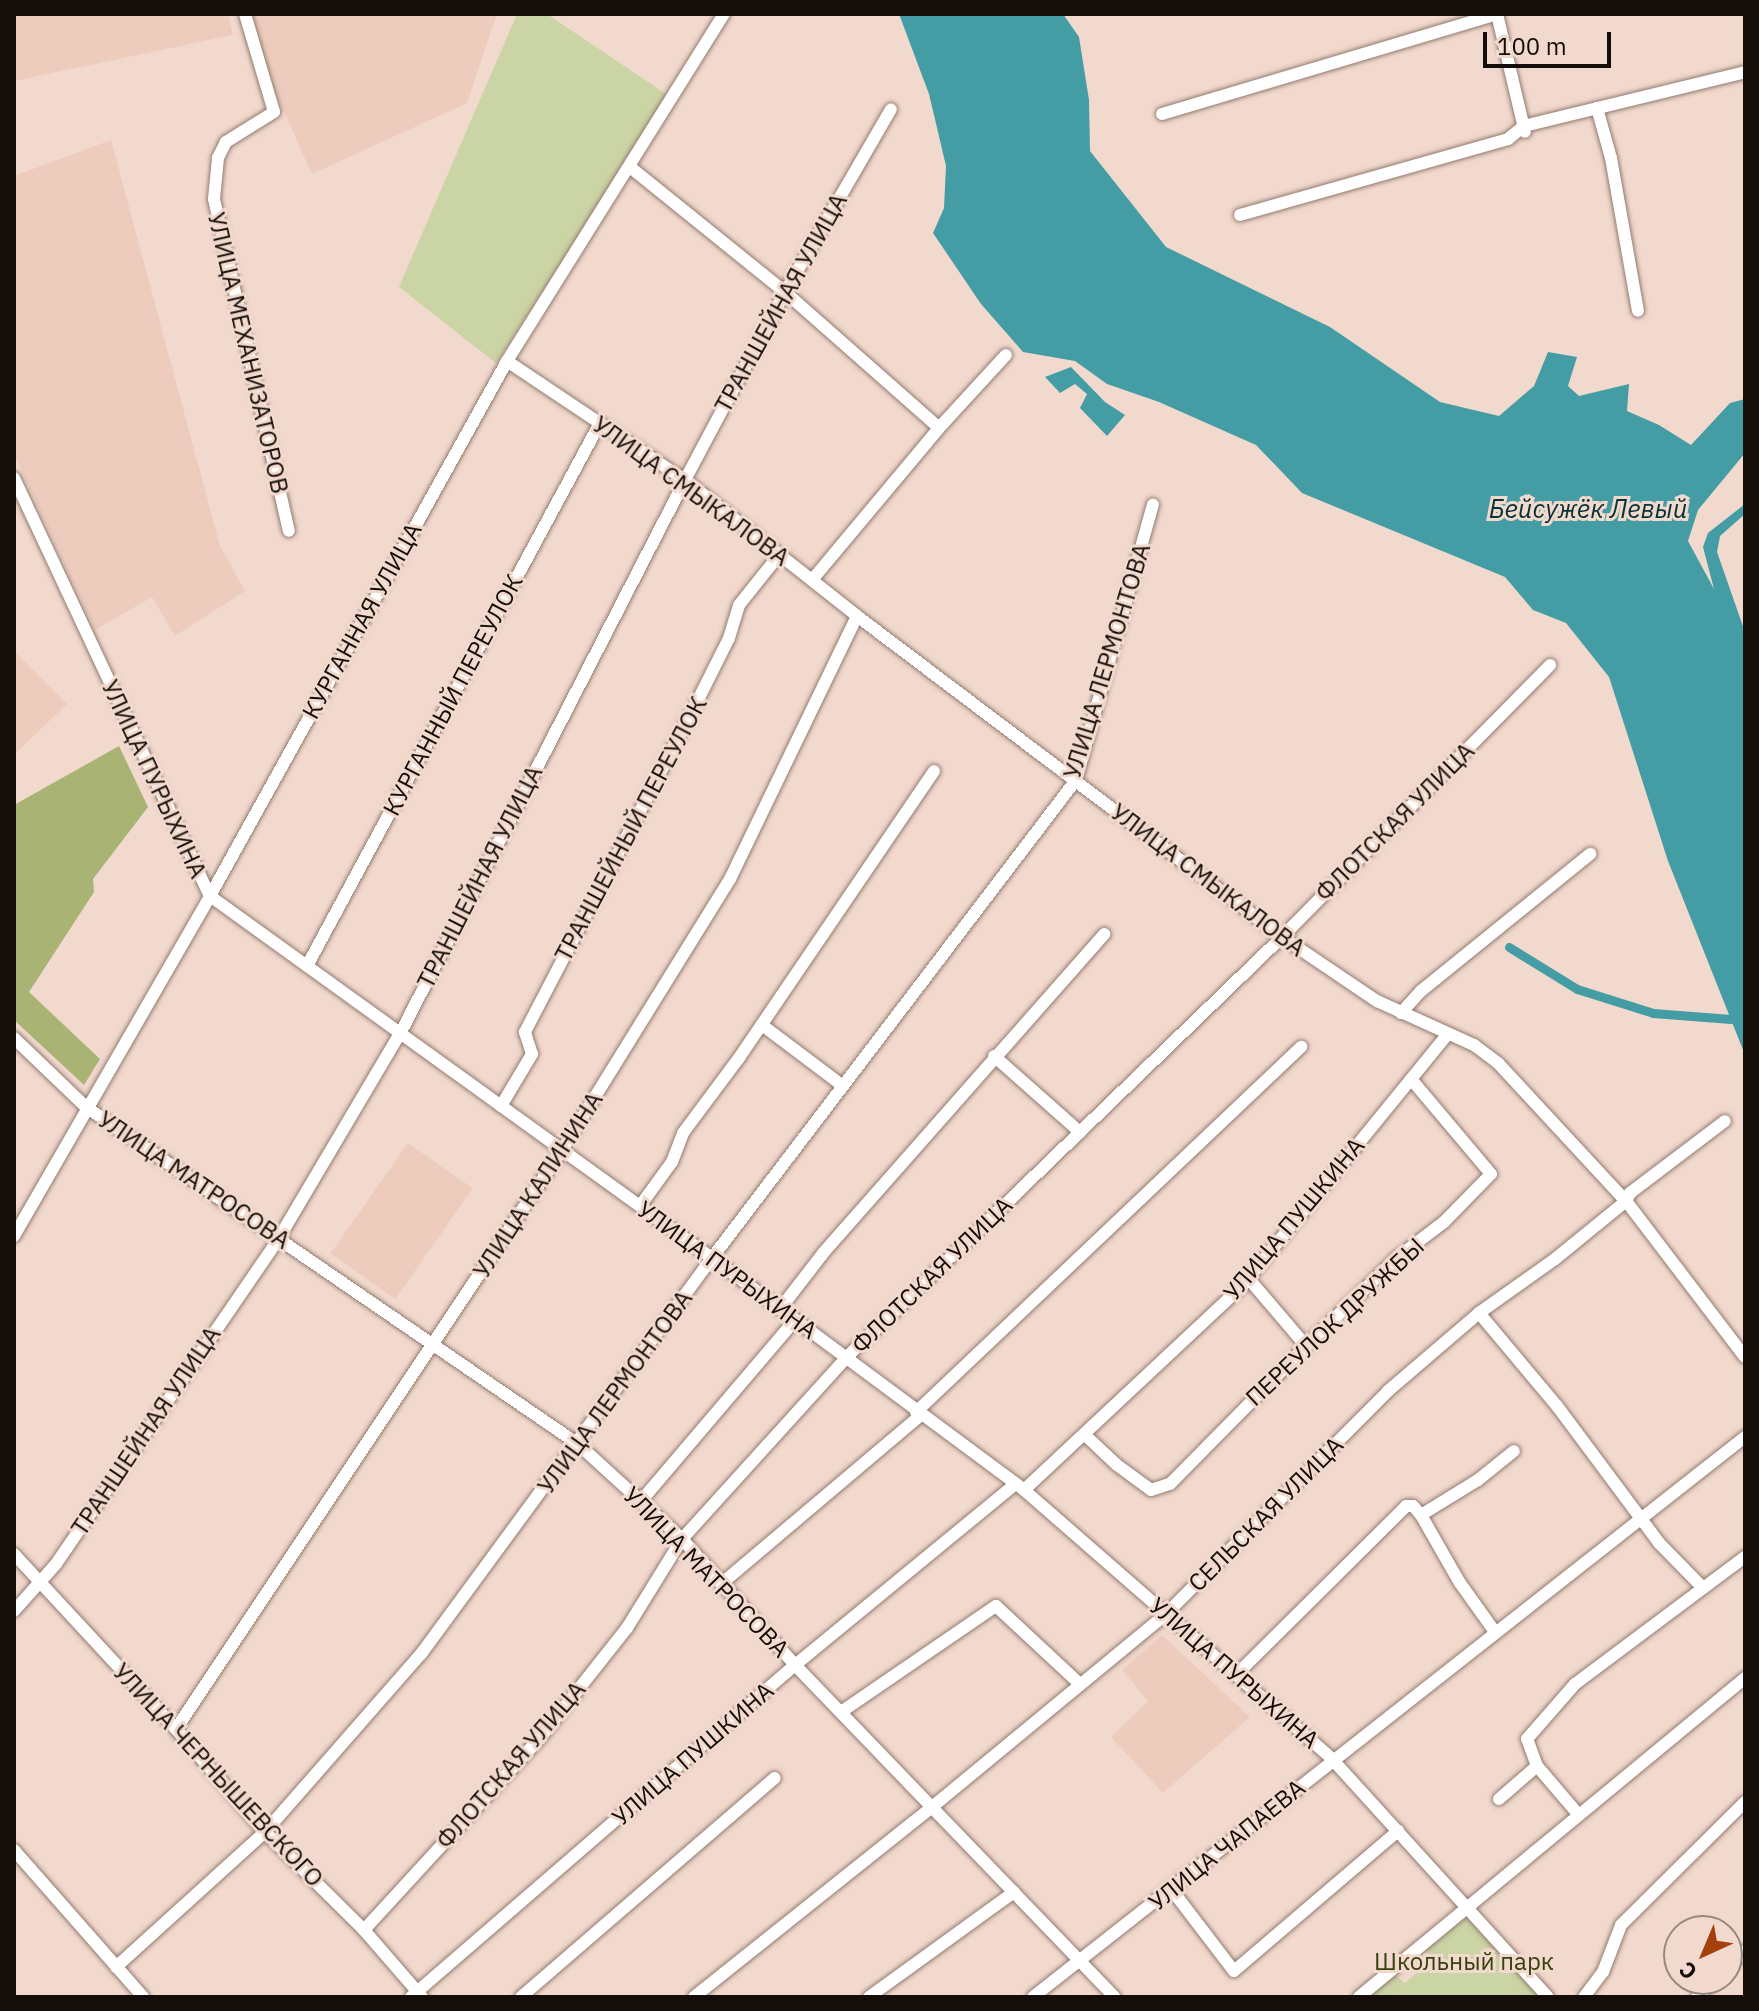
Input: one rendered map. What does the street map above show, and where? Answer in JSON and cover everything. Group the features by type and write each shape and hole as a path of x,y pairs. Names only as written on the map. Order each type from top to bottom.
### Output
{"street":[{"name":"УЛИЦА МЕХАНИЗАТОРОВ","path":"245,14 274,112 226,142 218,158 214,199 289,531"},
{"name":"КУРГАННАЯ УЛИЦА","path":"14,1236 210,896 507,361 724,14"},
{"path":"1162,114 1497,14 1525,130"},
{"path":"1240,215 1508,139 1525,130 1597,108 1745,72"},
{"path":"1597,108 1611,158 1638,311"},
{"name":"ТРАНШЕЙНАЯ УЛИЦА","path":"14,1611 56,1564 279,1238 401,1032 685,480 785,292 891,109"},
{"path":"630,167 785,292 939,428"},
{"path":"812,580 939,428 1006,355"},
{"name":"УЛИЦА СМЫКАЛОВА","path":"507,361 685,480 857,616 1282,937 1401,1013 1474,1045 1498,1063 1626,1201 1745,1357"},
{"name":"КУРГАННЫЙ ПЕРЕУЛОК","path":"307,966 600,423"},
{"name":"УЛИЦА ПУРЫХИНА","path":"14,478 210,896 712,1258 1020,1487 1332,1759 1548,1997"},
{"name":"УЛИЦА ЛЕРМОНТОВА","path":"116,1967 265,1832 421,1654 712,1258 1076,780 1153,505"},
{"name":"ТРАНШЕЙНЫЙ ПЕРЕУЛОК","path":"501,1106 532,1054 525,1032 697,702 729,638 739,605 779,555"},
{"name":"УЛИЦА КАЛИНИНА","path":"176,1729 562,1150 730,879 857,616"},
{"name":"ФЛОТСКАЯ УЛИЦА","path":"364,1930 540,1738 627,1628 682,1539 846,1358 1282,937 1550,665"},
{"path":"640,1206 672,1162 683,1133 762,1025 934,771"},
{"path":"1401,1013 1448,968 1590,854"},
{"path":"780,1309 799,1282 994,1056 1104,934"},
{"path":"762,1025 843,1086"},
{"name":"УЛИЦА ПУШКИНА","path":"417,1995 795,1665 1084,1434 1248,1278 1448,1034"},
{"name":"УЛИЦА МАТРОСОВА","path":"14,1038 86,1107 578,1444 682,1539 795,1665 1115,1997"},
{"path":"721,1584 918,1413 1301,1047"},
{"path":"994,1056 1080,1132"},
{"name":"ПЕРЕУЛОК ДРУЖБЫ","path":"1084,1434 1151,1490 1170,1484 1398,1257 1444,1222 1491,1174 1411,1079"},
{"name":"СЕЛЬСКАЯ УЛИЦА","path":"694,1997 932,1807 1166,1614 1388,1391 1479,1313 1555,1259 1626,1201 1630,1193 1725,1121"},
{"path":"1248,1278 1306,1346"},
{"path":"1479,1313 1557,1406 1640,1519 1703,1588"},
{"path":"641,1501 795,1320"},
{"name":"УЛИЦА ЧАПАЕВА","path":"1033,1997 1745,1437"},
{"path":"1421,1515 1478,1480 1514,1451"},
{"path":"1236,1675 1406,1506 1413,1506 1421,1515 1460,1583 1495,1632"},
{"name":"УЛИЦА ЧЕРНЫШЕВСКОГО","path":"14,1554 176,1729 265,1832 364,1930 417,1995"},
{"path":"1578,1814 1537,1766 1527,1739 1575,1684 1745,1557"},
{"path":"841,1712 996,1606 1080,1684"},
{"path":"1359,1997 1465,1906 1745,1678"},
{"path":"1499,1799 1537,1766"},
{"path":"521,1997 775,1778"},
{"path":"1584,1997 1603,1972 1621,1925 1745,1802"},
{"path":"1172,1890 1234,1971 1398,1831"},
{"path":"14,1850 143,1997"},
{"path":"869,1997 1014,1892"}],"shaded area":[{"path":"14,14 228,14 233,35 14,81"},
{"path":"251,14 497,14 467,103 312,174 269,78"},
{"path":"111,140 220,546 245,591 175,636 152,597 95,630 14,454 14,176"},
{"path":"14,651 67,704 14,755"},
{"path":"408,1143 473,1188 395,1299 331,1254"},
{"path":"1162,1635 1250,1717 1163,1793 1111,1737 1148,1701 1122,1670"}],"green space":[{"path":"517,14 547,14 669,96 496,363 399,287"},
{"path":"119,746 148,807 93,879 94,892 29,992 100,1059 84,1085 14,1020 14,805"},
{"name":"Школьный парк","path":"1464,1914 1540,1997 1368,1997 1394,1974 1405,1983 1431,1960 1426,1947"}],"water":[{"name":"Бейсужёк Левый","path":"899,14 1063,14 1079,37 1089,100 1090,151 1166,247 1330,327 1440,402 1499,416 1534,386 1548,352 1577,357 1568,386 1579,396 1629,384 1627,411 1659,425 1691,445 1730,403 1745,399 1745,453 1698,510 1688,541 1714,589 1703,547 1708,533 1745,504 1745,514 1720,536 1717,552 1745,632 1745,1055 1668,861 1609,677 1566,623 1533,610 1505,577 1302,493 1256,445 1159,402 1107,384 1075,361 1023,352 981,304 933,233 944,208 946,166 929,94"},
{"path":"1071,367 1105,402 1125,415 1107,436 1080,408 1087,394 1075,384 1060,393 1045,377"}],"waterway":[{"path":"1509,947 1577,989 1653,1013 1731,1019"}]}
